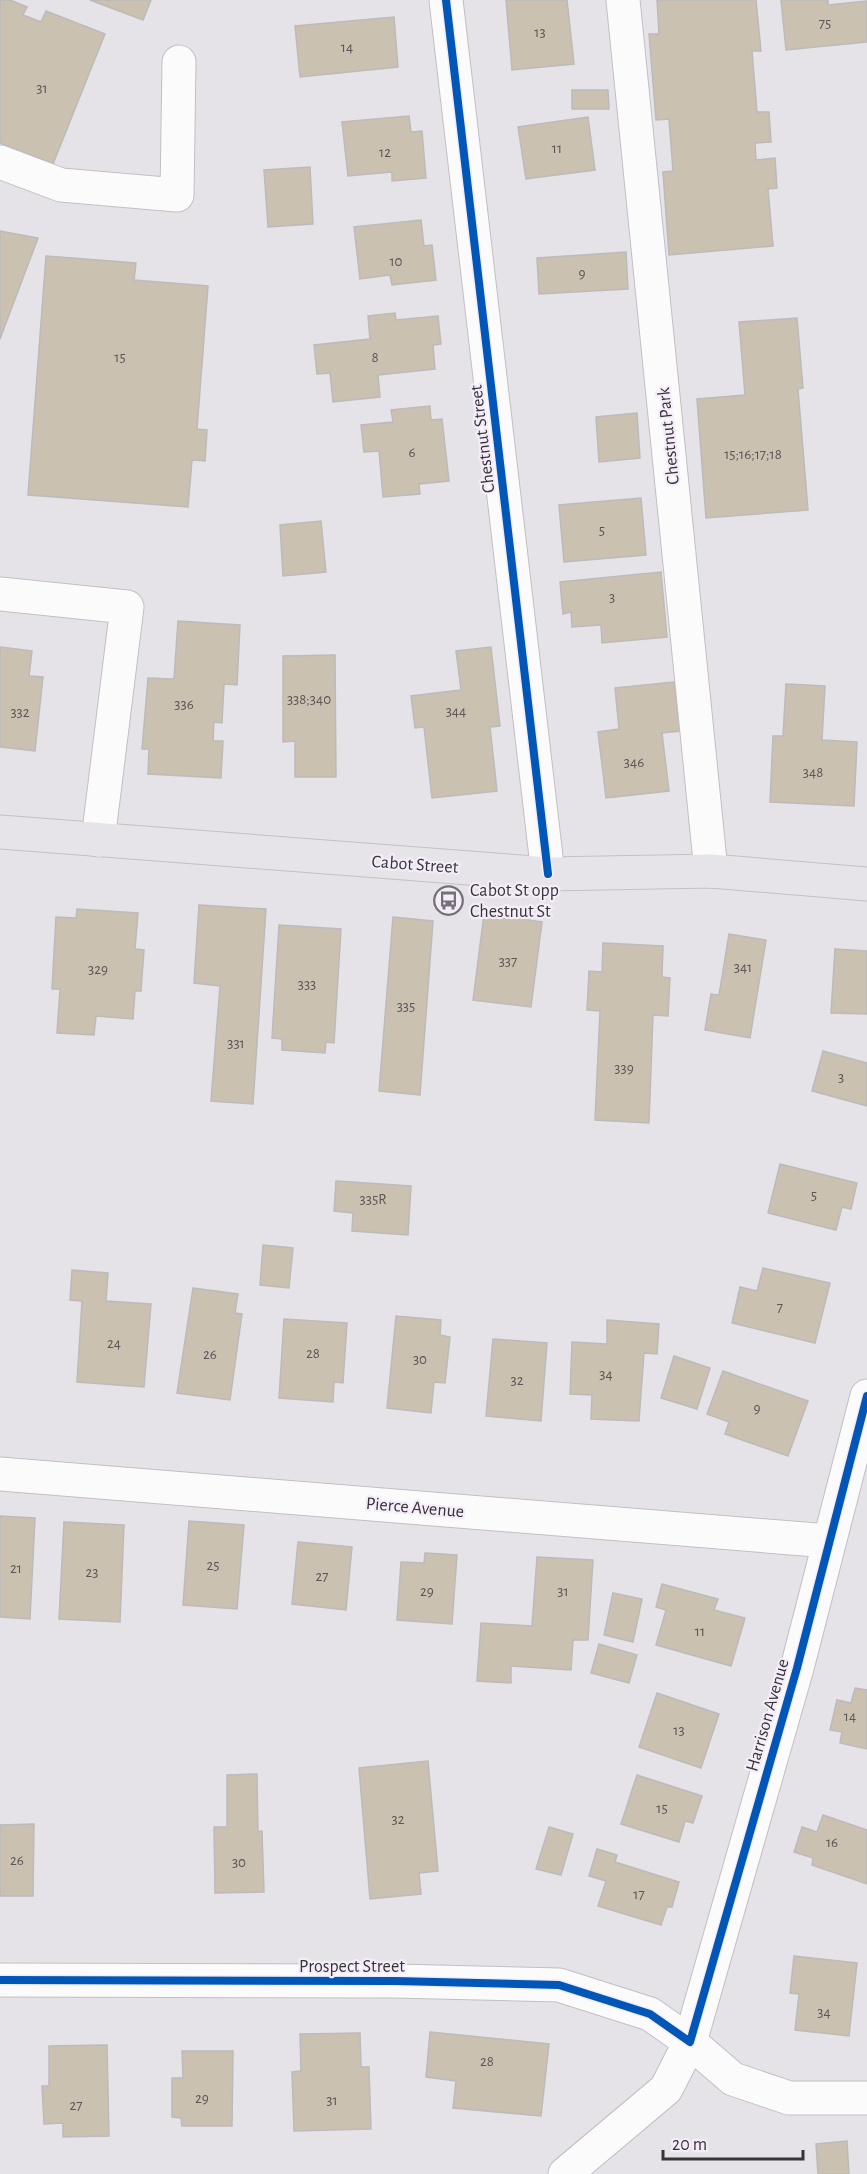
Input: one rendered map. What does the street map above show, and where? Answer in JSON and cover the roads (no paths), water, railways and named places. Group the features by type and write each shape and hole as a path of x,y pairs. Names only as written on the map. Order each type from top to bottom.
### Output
{"main road":[{"name":"Cabot Street","path":"0,832 548,874 711,871 867,884"}],"street":[{"name":"Chestnut Street","path":"446,0 548,874"},
{"name":"Chestnut Park","path":"623,0 711,871"},
{"path":"0,162 61,185 177,195 179,62"},
{"path":"0,594 127,607 98,840"},
{"name":"Harrison Avenue","path":"566,2174 666,2089 690,2042 797,1668 867,1396"},
{"name":"Pierce Avenue","path":"0,1474 829,1541"},
{"name":"Prospect Street","path":"0,1980 395,1981 559,1985 650,2014 690,2042 733,2079 789,2098 867,2098"}],"place":[{"name":"Cabot St opp Chestnut St","path":"449,900"}]}
